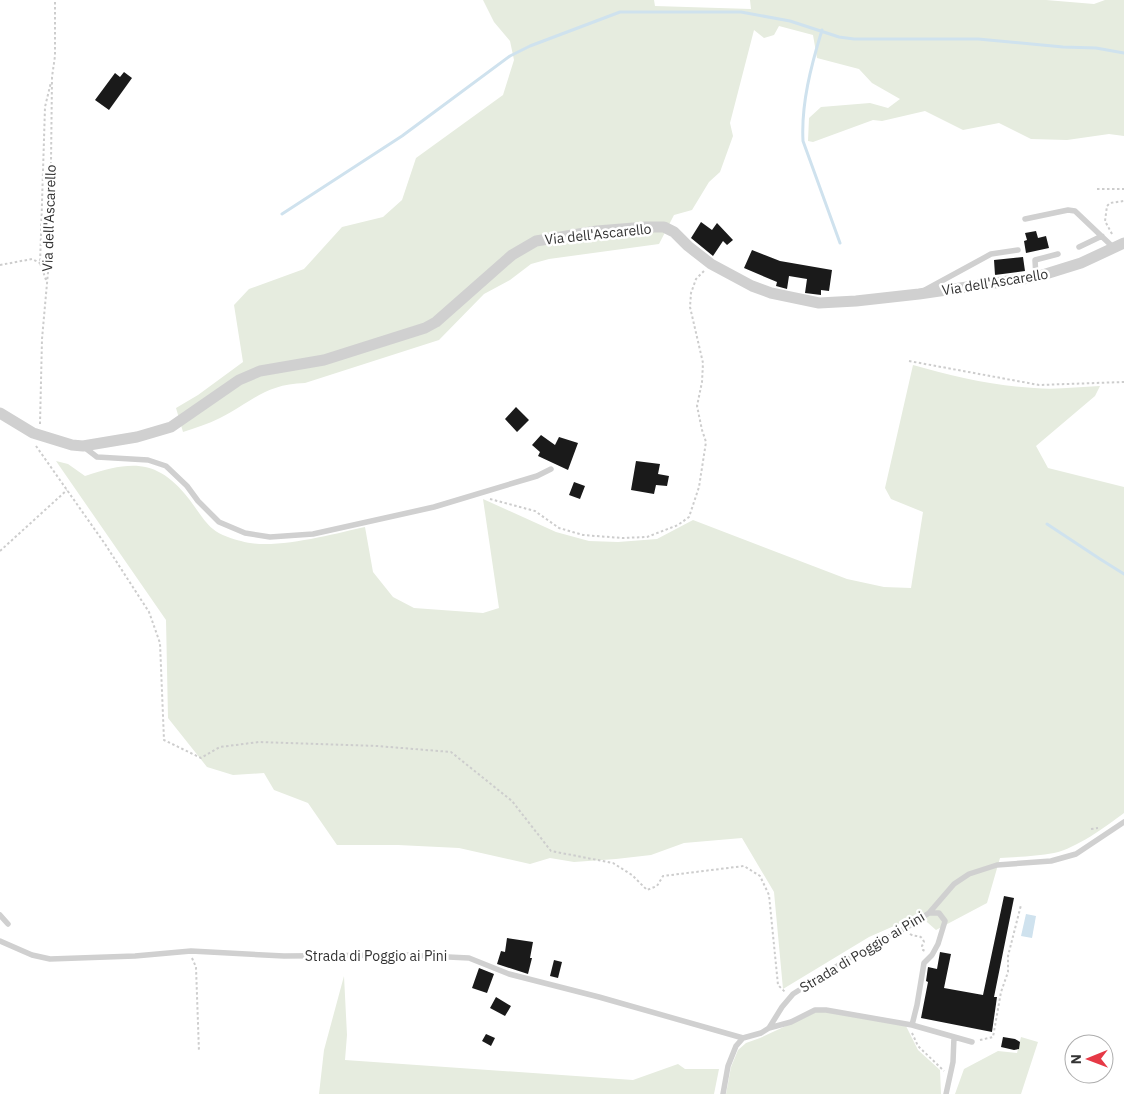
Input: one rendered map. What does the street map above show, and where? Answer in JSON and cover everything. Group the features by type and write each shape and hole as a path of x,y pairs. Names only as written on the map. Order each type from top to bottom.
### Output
{"street":[{"name":"Via dell'Ascarello","path":"0,414 38,435 83,446 137,437 171,427 239,380 260,371 324,360 425,328 436,322 512,255 536,241 597,231 646,227 664,228 674,232 711,264 752,286 771,293 819,302 856,301 919,294 1036,277 1081,263 1118,245"}],"lane":[{"path":"1025,219 1075,210 1102,236 1118,245"},
{"path":"1079,247 1102,236"},
{"path":"919,294 991,254 1018,250"},
{"path":"1036,277 1035,260 1058,254"},
{"path":"83,446 97,457 148,460 166,466 187,486 198,501 219,522 245,533 270,537 313,534 434,507 537,476 552,469"},
{"name":"Strada di Poggio ai Pini","path":"769,1028 790,996 858,953 906,928 929,913 954,884 969,874 997,865 1052,861 1076,854 1124,822"},
{"path":"910,1024 917,1005 924,963 932,955 938,944 945,921 939,913 929,913"},
{"path":"0,915 8,924"},
{"name":"Strada di Poggio ai Pini","path":"0,940 32,955 50,959 189,952 284,956 407,955 469,958 509,974 600,997 743,1038"},
{"path":"723,1094 728,1066 736,1046 743,1038 791,1022 815,1010 826,1010 910,1024 972,1042"},
{"path":"946,1094 953,1062 954,1037"}],"path":[{"name":"Via dell'Ascarello","path":"38,435 42,414 42,339 50,250 55,0"},
{"path":"46,283 40,263 44,107 52,77"},
{"path":"1097,189 1124,189"},
{"path":"1118,245 1105,221 1107,206 1110,203 1124,200"},
{"path":"0,265 32,259 40,263"},
{"path":"473,495 535,511 559,528 583,535 622,538 647,537 678,524 689,517 698,487 706,442 698,406 704,363 690,307 691,293 696,279 711,264"},
{"path":"909,361 1039,385 1124,382"},
{"path":"38,435 35,445 105,544 149,612 160,643 164,740 201,758 220,747 259,742 376,746 451,752 512,801 551,851 614,863 632,875 647,890 657,886 663,876 744,866 760,876 769,895 778,985 790,996"},
{"path":"0,551 67,490"},
{"path":"972,1042 993,1036 1001,992 1008,972 1008,956 1021,905"},
{"path":"906,928 910,936 920,935 923,938 923,950 932,955"},
{"path":"189,952 196,967 199,1052"},
{"path":"910,1024 918,1046 947,1075 948,1082"}],"shaded area":[{"path":"483,0 654,0 655,6 751,9 750,0 1046,0 1094,4 1105,0 1124,0 1124,136 1109,134 1067,140 1031,139 999,123 963,130 925,111 882,121 873,120 813,142 808,141 809,118 821,107 870,103 888,108 900,99 872,83 859,69 817,58 813,35 779,26 774,35 764,38 754,30 730,123 733,136 720,172 709,182 692,210 674,215 659,244 549,259 531,264 510,280 484,294 439,340 305,383 291,384 269,390 220,418 183,432 176,408 198,395 243,362 234,305 249,289 304,269 342,227 383,217 402,200 416,158 503,95 514,60 510,41 494,22"},
{"path":"913,365 973,380 1019,387 1050,389 1100,386 1095,396 1036,446 1048,468 1124,487 1124,813 1072,847 1041,855 1000,858 987,903 936,930 919,915 869,937 783,989 774,892 742,838 684,843 651,855 574,862 550,858 530,864 459,848 337,845 308,803 274,790 264,773 233,775 207,767 168,718 166,620 56,461 68,464 85,476 130,466 142,466 154,470 166,476 177,486 213,529 230,538 254,544 285,543 365,527 373,572 393,597 414,608 483,613 499,608 483,499 556,532 589,541 618,542 657,539 693,520 847,579 884,587 911,588 923,512 891,499 885,488"},
{"path":"344,976 347,1035 345,1060 633,1080 678,1064 685,1069 719,1069 714,1094 319,1094 324,1050"},
{"path":"816,1012 826,1012 906,1026 918,1050 940,1070 941,1094 726,1094 731,1067 738,1050 746,1043"},
{"path":"1021,1037 1038,1042 1021,1094 955,1094 964,1069 998,1051 1017,1053"}],"water":[{"path":"1026,914 1036,916 1032,938 1021,936"}],"building":[{"path":"124,72 132,78 109,110 95,100 115,73 120,77"},
{"path":"701,222 712,230 717,223 733,240 727,245 723,241 713,256 691,238"},
{"path":"1036,231 1038,238 1046,236 1049,248 1026,253 1024,241 1027,240 1025,233"},
{"path":"752,250 780,261 832,270 829,291 821,290 821,295 805,293 807,279 789,276 787,289 776,286 777,282 744,268"},
{"path":"1023,257 1025,271 995,275 994,260"},
{"path":"516,407 529,420 517,432 505,419"},
{"path":"541,435 555,445 559,437 578,443 568,470 538,456 540,452 532,445"},
{"path":"636,461 660,464 658,474 669,476 667,486 656,485 654,494 631,490"},
{"path":"574,482 585,486 580,499 569,495"},
{"path":"1004,896 1014,898 994,997 997,997 992,1032 921,1018 928,982 926,981 928,967 937,969 940,952 951,954 944,988 983,995"},
{"path":"507,938 533,942 528,974 497,964 501,951 505,952"},
{"path":"554,960 562,962 558,978 550,976"},
{"path":"479,968 494,974 487,993 472,988"},
{"path":"496,997 511,1006 505,1016 490,1008"},
{"path":"486,1034 495,1038 491,1046 482,1041"},
{"path":"1003,1037 1020,1042 1019,1049 1014,1050 1001,1047"}],"waterway":[{"path":"282,214 402,136 510,56 530,46 620,12 741,12 790,21 839,37 854,39 978,39 1063,47 1096,48 1124,53"},
{"path":"822,30 808,85 803,141 840,243"},
{"path":"1047,524 1124,574"}]}
